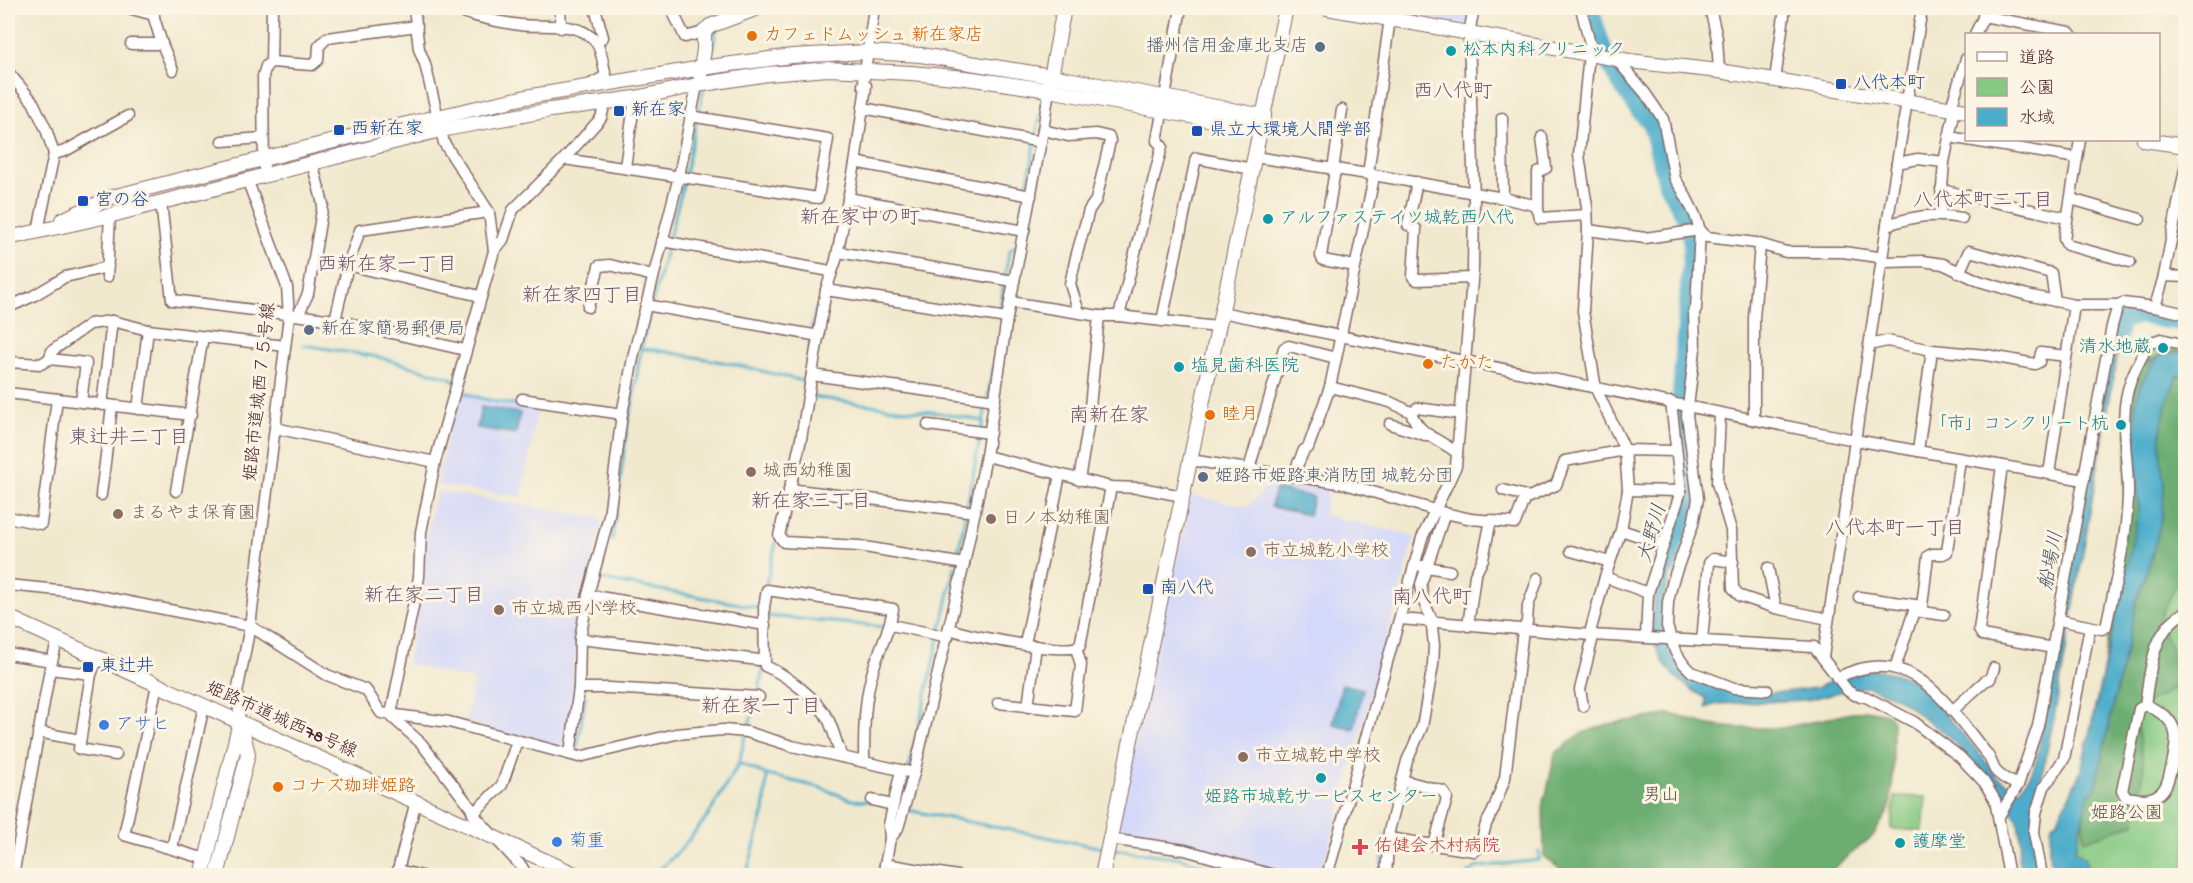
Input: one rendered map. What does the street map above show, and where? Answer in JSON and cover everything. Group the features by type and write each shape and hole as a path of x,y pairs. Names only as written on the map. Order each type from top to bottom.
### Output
{"street":[{"path":"128,8 152,11 172,70"},
{"path":"272,8 274,63"},
{"path":"414,8 414,27 444,143 489,212 494,251"},
{"path":"452,8 464,13 518,25 583,30 597,42 606,76 585,87"},
{"path":"560,8 561,28"},
{"path":"595,8 603,37 597,42"},
{"path":"671,8 685,37 704,32 710,26 758,8"},
{"path":"874,8 855,137 827,274 826,290 814,335 808,401 778,536 784,542 859,546 959,563"},
{"path":"890,840 894,836 903,811 908,772 944,634 969,510 986,456 984,432 991,399 1002,317 1010,302 1008,280 1024,231 1064,8"},
{"path":"1119,316 1162,146 1157,141 1181,8"},
{"path":"1102,876 1286,8"},
{"path":"1327,8 1622,60 1719,71 1957,109"},
{"path":"1386,876 1388,838 1407,761 1422,727 1433,665 1434,645 1421,591 1422,538 1441,512 1456,466 1472,278 1474,192 1470,33 1474,8"},
{"path":"1581,8 1592,54 1587,64 1579,155 1588,230 1583,311 1596,389 1625,450 1628,490 1621,530 1605,578 1591,635 1592,641 1580,690 1583,706"},
{"path":"1710,8 1717,38 1719,71"},
{"path":"1775,80 1785,8"},
{"path":"1823,657 1881,259 1922,8"},
{"path":"1976,33 1986,12 2070,33"},
{"path":"1293,475 1304,450 1308,448 1312,440 1330,387 1373,182 1370,174 1390,18"},
{"path":"264,174 263,76 266,66 274,63 312,65 318,60 319,46 327,38 414,27"},
{"path":"570,754 579,688 580,639 588,595 609,516 622,414 634,353 662,241 683,176 690,116 702,68 704,32"},
{"path":"131,44 162,44"},
{"path":"38,231 112,197 263,158 439,123 585,87 792,56 868,52 921,55 1051,75 1165,98 1262,122"},
{"path":"1622,60 1663,119 1675,179 1695,215 1700,230 1696,309 1694,311 1695,349 1688,407 1688,427 1698,500 1693,524 1673,580 1668,602 1667,626 1682,662 1697,675 1734,688 1767,690"},
{"path":"1940,214 1944,162 1965,65"},
{"path":"8,238 110,215 312,162 439,123 605,103 768,74 828,69 966,78 1049,90 1162,112 1262,122"},
{"path":"8,72 33,102 46,129 54,154 38,231"},
{"path":"827,274 838,252 855,164 866,86 863,85"},
{"path":"625,167 635,98"},
{"path":"579,876 492,835 473,814 471,808 421,743 393,718 392,713 419,577 421,532 435,462 494,251 503,240 514,209 566,159 601,118 605,103"},
{"path":"863,108 1041,142"},
{"path":"1342,110 1321,256 1323,260 1355,266"},
{"path":"54,154 64,151 128,116"},
{"path":"566,159 818,198 828,139 690,116"},
{"path":"1502,118 1503,198"},
{"path":"1043,130 1068,136 1096,134 1109,137 1110,141 1096,200 1089,210 1070,284 1079,312"},
{"path":"1542,137 1546,168 1538,172 1540,218 1587,215"},
{"path":"1949,137 1965,140"},
{"path":"222,141 263,138"},
{"path":"1973,141 2077,158"},
{"path":"2080,141 2064,239 2067,245 2130,262"},
{"path":"2151,141 2186,146"},
{"path":"1162,321 1196,158 1370,174 1503,198 1534,205 1538,210"},
{"path":"1896,163 1918,159 1944,162"},
{"path":"293,315 308,294 323,204 312,162"},
{"path":"855,164 860,163 1030,196"},
{"path":"2155,307 2164,276 2186,164"},
{"name":"姫路市道城西７５号線","path":"240,722 237,693 250,626 285,346 293,315 287,287 247,179"},
{"path":"1417,182 1408,225 1416,228 1413,277 1417,280 1472,278"},
{"path":"1941,190 2067,218"},
{"path":"848,198 1024,231"},
{"path":"2070,199 2140,219"},
{"path":"161,202 172,300 335,320 465,350"},
{"path":"335,320 348,265 360,230 489,212"},
{"path":"1887,225 1920,215 1940,214 1962,218"},
{"path":"11,306 65,277 107,272 110,215"},
{"path":"1588,230 1645,238 1700,230"},
{"path":"1700,230 1707,237 1760,245 1786,252 1843,252 1886,262 1923,261 1943,264 1959,273 2008,289 2074,305 2123,303 2186,314"},
{"path":"662,241 827,274"},
{"path":"1754,420 1754,318 1760,245"},
{"path":"1959,273 1969,251 2051,273 2055,301"},
{"path":"838,252 1008,280"},
{"path":"348,265 480,296"},
{"path":"588,307 599,266 610,265 653,276"},
{"path":"2164,276 2186,277"},
{"path":"826,290 1002,317"},
{"path":"1010,302 1064,312 1217,327"},
{"path":"646,305 814,335"},
{"path":"2049,474 2074,305"},
{"path":"1999,816 2018,785 2038,726 2112,326 2118,305"},
{"path":"1221,312 1855,440 2084,480"},
{"path":"1079,480 1088,427 1099,316"},
{"path":"8,362 41,364 49,359 52,351 90,324 112,321 148,330 285,346"},
{"path":"101,495 112,321"},
{"path":"138,409 148,330"},
{"path":"176,491 203,337"},
{"path":"2059,620 2102,629 2106,627 2124,541 2128,493 2124,454 2125,414 2130,382 2149,343 2161,339 2186,345"},
{"path":"1869,345 1887,341 1932,350 1986,355 2035,364 2040,362 2041,353 2066,356"},
{"path":"1249,469 1284,348 1289,346 1336,358"},
{"path":"1918,451 1932,350"},
{"path":"49,359 86,363 81,402"},
{"path":"811,378 991,399"},
{"path":"1330,387 1390,402 1412,411 1413,419 1425,435"},
{"path":"8,393 191,415"},
{"path":"8,517 41,524 57,399"},
{"path":"522,399 622,414"},
{"path":"1646,638 1648,592 1681,491 1671,402"},
{"path":"1417,408 1461,414"},
{"path":"1720,413 1717,483 1729,522 1733,588 1740,596 1776,608 1828,619"},
{"path":"1390,424 1445,443 1457,453"},
{"path":"928,425 984,432"},
{"path":"275,428 435,462"},
{"path":"1503,490 1526,497 1556,484 1565,461 1625,450 1676,451"},
{"path":"986,456 1111,487 1139,488 1182,496"},
{"path":"1895,668 1918,608 1928,556 1947,552 1960,459"},
{"path":"1190,460 1345,484 1471,519 1515,523 1526,497"},
{"path":"2002,466 1979,630 1982,635 2053,648"},
{"path":"1024,644 1060,475"},
{"path":"891,625 1036,646 1076,648 1080,646 1111,487"},
{"path":"789,489 969,510"},
{"path":"1628,490 1681,491"},
{"path":"1468,626 1475,575 1483,559 1491,520"},
{"path":"1621,530 1663,544"},
{"path":"1571,551 1610,562"},
{"path":"1702,641 1709,563 1713,559 1733,562"},
{"path":"1421,565 1450,571"},
{"path":"1327,876 1400,620 1421,565"},
{"path":"1768,568 1776,608"},
{"path":"1388,838 1474,851 1480,847 1486,824 1494,811 1505,778 1522,630 1527,622 1528,606 1538,578"},
{"path":"1605,578 1648,592"},
{"path":"8,585 78,592 250,626 327,675 366,690 381,712 448,722 579,757 676,734 723,730 746,732 792,746 908,772"},
{"path":"842,757 823,711 794,681 765,666 764,621 767,590 893,609 891,625 874,668 865,703 864,761"},
{"path":"588,595 764,621"},
{"path":"1859,597 1944,615"},
{"path":"2145,705 2168,718 2177,740 2168,783 2160,794 2150,798 2126,798 2122,791 2139,709 2145,705 2152,658 2164,631 2176,617 2186,612"},
{"name":"姫路市道城西78号線","path":"8,617 492,835 522,867 527,876"},
{"path":"1400,620 1591,635 1814,646 1837,678 1855,695 1866,697 1914,722 1960,757 1984,782 1995,801 1999,816 2009,876"},
{"path":"2042,876 2034,832 2036,813 2044,787 2064,759 2090,627"},
{"path":"13,876 38,732 58,638"},
{"path":"580,639 759,660"},
{"path":"1028,707 1036,646"},
{"path":"998,703 1075,711 1081,664 1076,648"},
{"path":"8,654 91,674"},
{"path":"99,657 91,674 79,749 116,755"},
{"path":"1837,678 1867,666 1895,668 1916,675 1952,711 1990,758 1996,772 2018,785"},
{"path":"1952,711 1990,679 1994,668"},
{"path":"157,685 124,836 206,859"},
{"path":"579,688 759,697"},
{"path":"172,848 204,706"},
{"path":"202,876 240,722"},
{"path":"218,876 248,754 240,722"},
{"path":"38,732 80,740"},
{"path":"473,814 502,785 517,741"},
{"path":"908,772 892,807 889,825 890,840 884,870 957,876"},
{"path":"1402,780 1443,791 1447,798 1434,845"},
{"path":"872,800 903,811"},
{"path":"416,801 398,870 422,876"},
{"path":"1108,845 1185,850 1277,876"}],"shaded area":[{"path":"1366,8 1472,8 1469,25"},
{"path":"458,391 537,410 522,497 436,485"},
{"path":"1278,476 1330,483 1323,515 1415,536 1321,875 1305,875 1247,863 1115,831 1191,496 1248,506"},
{"name":"市立城西小学校","path":"437,491 601,518 602,524 578,623 574,662 575,695 567,742 562,748 517,734 511,736 465,722 474,680 407,664 423,578 426,538"}],"green space":[{"name":"姫路公園","path":"2164,341 2186,346 2185,875 2053,875 2049,849 2052,824 2057,822 2082,767 2104,667 2123,553 2128,406 2136,373 2151,346"},
{"name":"姫路公園","path":"2175,350 2185,353 2185,560 2184,569 2158,621 2171,647 2176,687 2135,710 2144,770 2135,823 2084,841 2081,788 2097,733 2129,480 2130,401 2139,366"},
{"name":"男山","path":"1865,710 1888,714 1893,721 1893,777 1890,808 1873,836 1825,875 1567,875 1544,856 1543,799 1546,795 1555,754 1580,734 1608,724 1671,714 1709,725 1736,728 1783,728"},
{"path":"1895,796 1926,797 1923,831 1891,829"}],"water":[{"path":"2125,311 2056,707 2034,804 2040,875 2023,875 2018,858 2021,844 2018,820 1975,764 1947,735 1896,697 1869,687 1807,700 1717,704 1706,708 1706,698 1683,683 1667,667 1657,650 1653,631 1653,611 1656,590 1670,544 1680,543 1664,595 1662,627 1670,653 1692,675 1707,684 1757,695 1816,688 1876,669 1907,677 1922,688 1998,778 2020,790 2031,774 2037,758 2117,323"},
{"path":"2178,352 2185,354 2185,375 2177,376 2166,406 2162,426 2160,447 2164,499 2159,528 2152,557 2137,599 2094,792 2089,792 2075,850 2084,857 2090,875 2053,875 2049,849 2052,824 2057,822 2082,767 2139,512 2135,451 2136,401 2140,385 2154,361 2165,354"},
{"path":"481,407 520,413 516,434 477,428"},
{"path":"1275,489 1313,497 1309,515 1271,507"},
{"path":"1342,684 1363,689 1354,729 1333,724"}],"waterway":[{"name":"大野川","path":"1590,8 1609,64 1621,85 1650,121 1667,184 1688,222 1692,246 1680,408 1683,452 1690,491 1687,509 1667,567"},
{"path":"710,63 716,30"},
{"path":"685,174 704,87"},
{"path":"1026,192 1040,115"},
{"path":"669,238 684,181"},
{"path":"653,302 667,245"},
{"path":"1004,315 1001,307 1009,252 1016,245"},
{"path":"804,384 816,308 820,305"},
{"path":"607,541 612,540 628,421 651,309"},
{"name":"船場川","path":"2117,343 2121,322 2137,315 2186,323"},
{"path":"304,345 378,357 451,378 455,383"},
{"path":"641,349 733,364 803,381"},
{"path":"957,559 996,354"},
{"path":"459,389 468,394 494,401 563,410"},
{"path":"812,397 935,412 983,421"},
{"path":"1443,509 1463,464"},
{"path":"765,588 776,543"},
{"path":"594,593 604,556"},
{"path":"940,633 955,566"},
{"path":"599,579 762,608"},
{"path":"767,616 886,627"},
{"path":"904,790 939,639"},
{"path":"747,729 756,706 763,669"},
{"path":"578,752 585,698 583,691"},
{"path":"653,876 682,848 708,816 739,763 745,736"},
{"path":"739,763 767,775 818,787 852,800 869,801"},
{"path":"746,876 764,811 767,775"},
{"path":"907,810 1103,848"},
{"path":"1381,876 1384,836"},
{"path":"1113,849 1181,858 1232,876"},
{"path":"1466,876 1475,868 1539,860 1539,852"}],"place":[{"name":"カフェドムッシュ 新在家店","path":"752,36"},
{"name":"播州信用金庫北支店","path":"1320,47"},
{"name":"松本内科クリニック","path":"1451,51"},
{"name":"八代本町","path":"1841,84"},
{"name":"新在家","path":"619,111"},
{"name":"西新在家","path":"339,130"},
{"name":"県立大環境人間学部","path":"1197,131"},
{"name":"宮の谷","path":"83,201"},
{"name":"アルファステイツ城乾西八代","path":"1268,219"},
{"name":"新在家簡易郵便局","path":"309,330"},
{"name":"清水地蔵","path":"2163,348"},
{"name":"たかた","path":"1428,364"},
{"name":"塩見歯科医院","path":"1179,367"},
{"name":"睦月","path":"1210,415"},
{"name":"「市」コンクリート杭","path":"2121,425"},
{"name":"城西幼稚園","path":"751,472"},
{"name":"姫路市姫路東消防団 城乾分団","path":"1203,477"},
{"name":"まるやま保育園","path":"118,514"},
{"name":"日ノ本幼稚園","path":"991,519"},
{"name":"市立城乾小学校","path":"1251,552"},
{"name":"南八代","path":"1148,589"},
{"name":"市立城西小学校","path":"499,610"},
{"name":"東辻井","path":"88,667"},
{"name":"アサヒ","path":"104,725"},
{"name":"市立城乾中学校","path":"1243,757"},
{"name":"姫路市城乾サービスセンター","path":"1321,778"},
{"name":"コナズ珈琲姫路","path":"278,787"},
{"name":"菊重","path":"557,842"},
{"name":"護摩堂","path":"1900,843"},
{"name":"佑健会木村病院","path":"1360,847"}],"district":[{"name":"西八代町","path":"1453,93"},
{"name":"八代本町二丁目","path":"1983,202"},
{"name":"新在家中の町","path":"860,219"},
{"name":"西新在家一丁目","path":"387,266"},
{"name":"新在家四丁目","path":"582,297"},
{"name":"南新在家","path":"1109,417"},
{"name":"東辻井二丁目","path":"129,439"},
{"name":"新在家三丁目","path":"811,503"},
{"name":"八代本町一丁目","path":"1895,530"},
{"name":"新在家二丁目","path":"424,597"},
{"name":"南八代町","path":"1432,599"},
{"name":"新在家一丁目","path":"761,708"}]}
